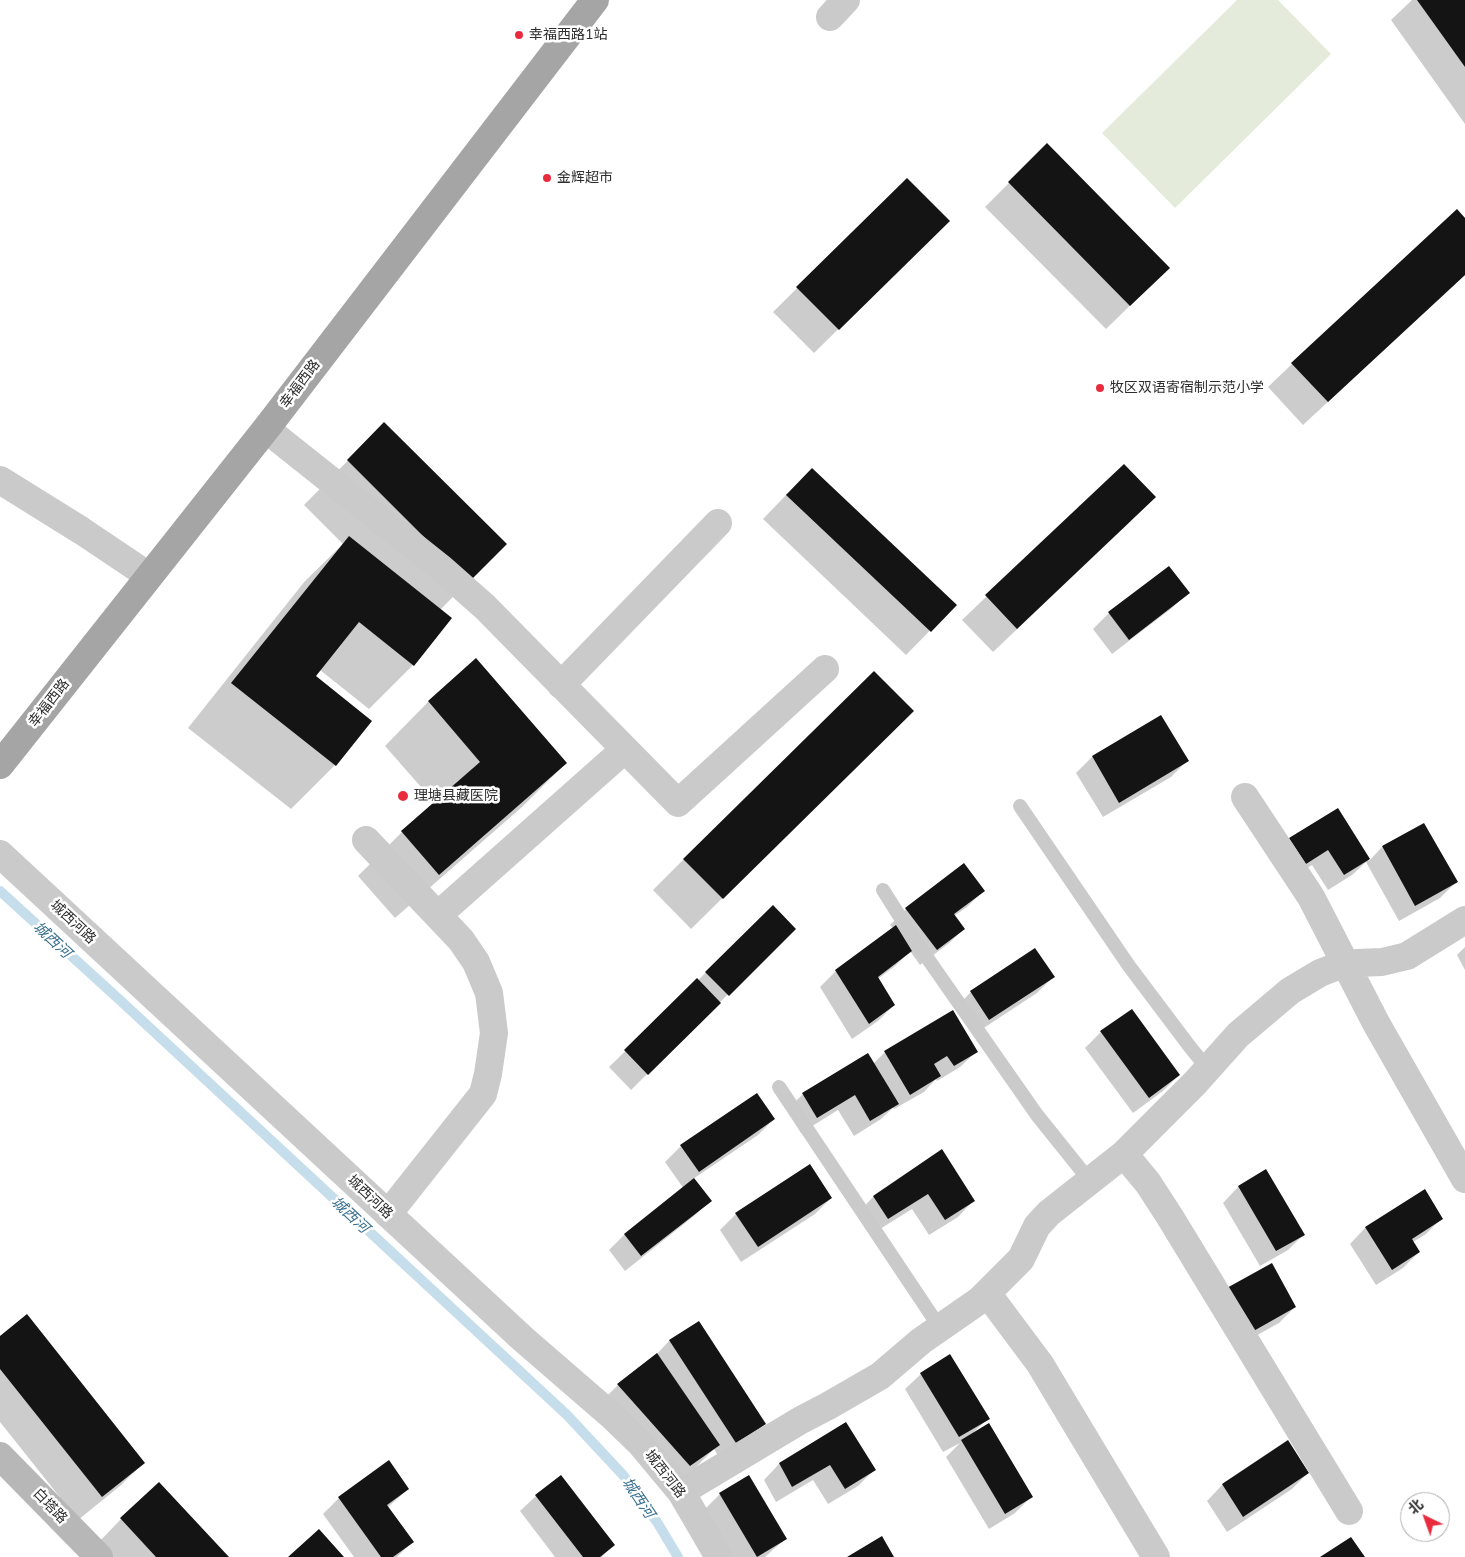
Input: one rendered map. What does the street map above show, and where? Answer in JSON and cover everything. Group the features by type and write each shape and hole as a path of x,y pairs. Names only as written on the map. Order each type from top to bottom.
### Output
{"main road":[{"name":"幸福西路","path":"0,765 266,429 595,0"}],"street":[{"path":"266,429 442,569 486,607 678,803 825,669"},
{"path":"0,480 82,531 149,576"},
{"path":"561,684 718,523"},
{"path":"438,915 624,750"},
{"path":"1245,796 1311,897 1353,981 1465,1179"},
{"path":"366,840 461,940 476,962 489,993 494,1033 483,1094 388,1214"},
{"name":"城西河路","path":"0,854 523,1339 618,1422 651,1455 681,1492 720,1557"},
{"path":"681,1492 801,1420 880,1376 921,1341 987,1293 1021,1259 1037,1226 1049,1213 1124,1154 1208,1069 1238,1035 1290,991 1320,973 1346,964 1382,962 1407,956 1465,920"},
{"path":"1124,1154 1148,1183 1170,1217 1348,1511"},
{"path":"987,1293 1040,1364 1156,1557"},
{"name":"白塔路","path":"0,1456 99,1557"}],"lane":[{"path":"1020,806 1129,966 1208,1069"},
{"path":"883,890 914,939 1037,1115 1090,1182"},
{"path":"779,1087 940,1328"}],"green space":[{"path":"1237,0 1278,0 1331,54 1175,208 1102,133"}],"building":[{"path":"1417,0 1465,0 1465,67"},
{"path":"1047,143 1170,268 1130,306 1008,182"},
{"path":"907,178 950,221 839,330 796,287"},
{"path":"1457,209 1465,218 1465,275 1328,402 1291,363"},
{"path":"384,422 507,544 469,582 347,460"},
{"path":"1124,464 1156,497 1017,629 985,595"},
{"path":"812,468 957,605 931,632 786,495"},
{"path":"349,536 452,618 414,666 359,622 316,676 372,721 336,766 231,683"},
{"path":"1169,566 1190,593 1129,640 1108,612"},
{"path":"476,658 567,763 439,875 401,831 480,762 428,701"},
{"path":"874,671 914,711 723,899 683,859"},
{"path":"1161,715 1189,761 1119,803 1092,756"},
{"path":"1338,808 1370,859 1344,875 1328,850 1306,864 1289,838"},
{"path":"1424,823 1458,882 1415,906 1382,846"},
{"path":"964,863 985,891 954,914 965,929 937,950 905,908"},
{"path":"773,905 796,929 729,996 705,972"},
{"path":"896,925 912,951 878,977 895,1005 869,1024 835,970"},
{"path":"1035,948 1055,977 989,1020 970,991"},
{"path":"697,978 721,1003 648,1075 624,1050"},
{"path":"1132,1009 1180,1075 1149,1098 1100,1031"},
{"path":"953,1010 978,1052 954,1066 947,1056 934,1064 941,1076 910,1095 884,1051"},
{"path":"868,1053 899,1104 870,1121 855,1095 817,1118 802,1093"},
{"path":"757,1093 775,1119 699,1172 680,1145"},
{"path":"942,1149 975,1201 945,1220 928,1194 888,1219 873,1196"},
{"path":"810,1164 832,1198 758,1247 735,1213"},
{"path":"1266,1169 1305,1235 1276,1251 1238,1186"},
{"path":"694,1178 712,1201 641,1256 624,1234"},
{"path":"1425,1189 1443,1219 1412,1239 1420,1252 1392,1270 1365,1227"},
{"path":"1272,1263 1296,1307 1250,1333 1225,1289"},
{"path":"27,1314 145,1463 102,1497 0,1369 0,1336"},
{"path":"699,1321 766,1424 736,1443 669,1340"},
{"path":"657,1353 720,1445 690,1466 617,1384"},
{"path":"950,1354 990,1419 959,1437 920,1373"},
{"path":"846,1422 876,1470 845,1489 830,1465 792,1487 779,1463"},
{"path":"989,1423 1033,1497 1005,1514 961,1440"},
{"path":"1288,1440 1309,1473 1243,1517 1222,1484"},
{"path":"389,1460 409,1489 387,1505 414,1542 393,1557 381,1557 338,1497"},
{"path":"561,1475 615,1545 600,1557 583,1557 535,1495"},
{"path":"749,1475 787,1539 757,1557 719,1493"},
{"path":"159,1482 229,1557 156,1557 120,1518"},
{"path":"319,1529 344,1557 288,1557"},
{"path":"882,1536 894,1557 847,1557"},
{"path":"1351,1537 1365,1557 1320,1557"}],"waterway":[{"name":"城西河","path":"0,891 567,1415 623,1475 657,1522 678,1557"}],"place":[{"name":"幸福西路1站","path":"519,35"},
{"name":"金辉超市","path":"547,178"},
{"name":"牧区双语寄宿制示范小学","path":"1100,388"},
{"name":"理塘县藏医院","path":"403,796"}]}
